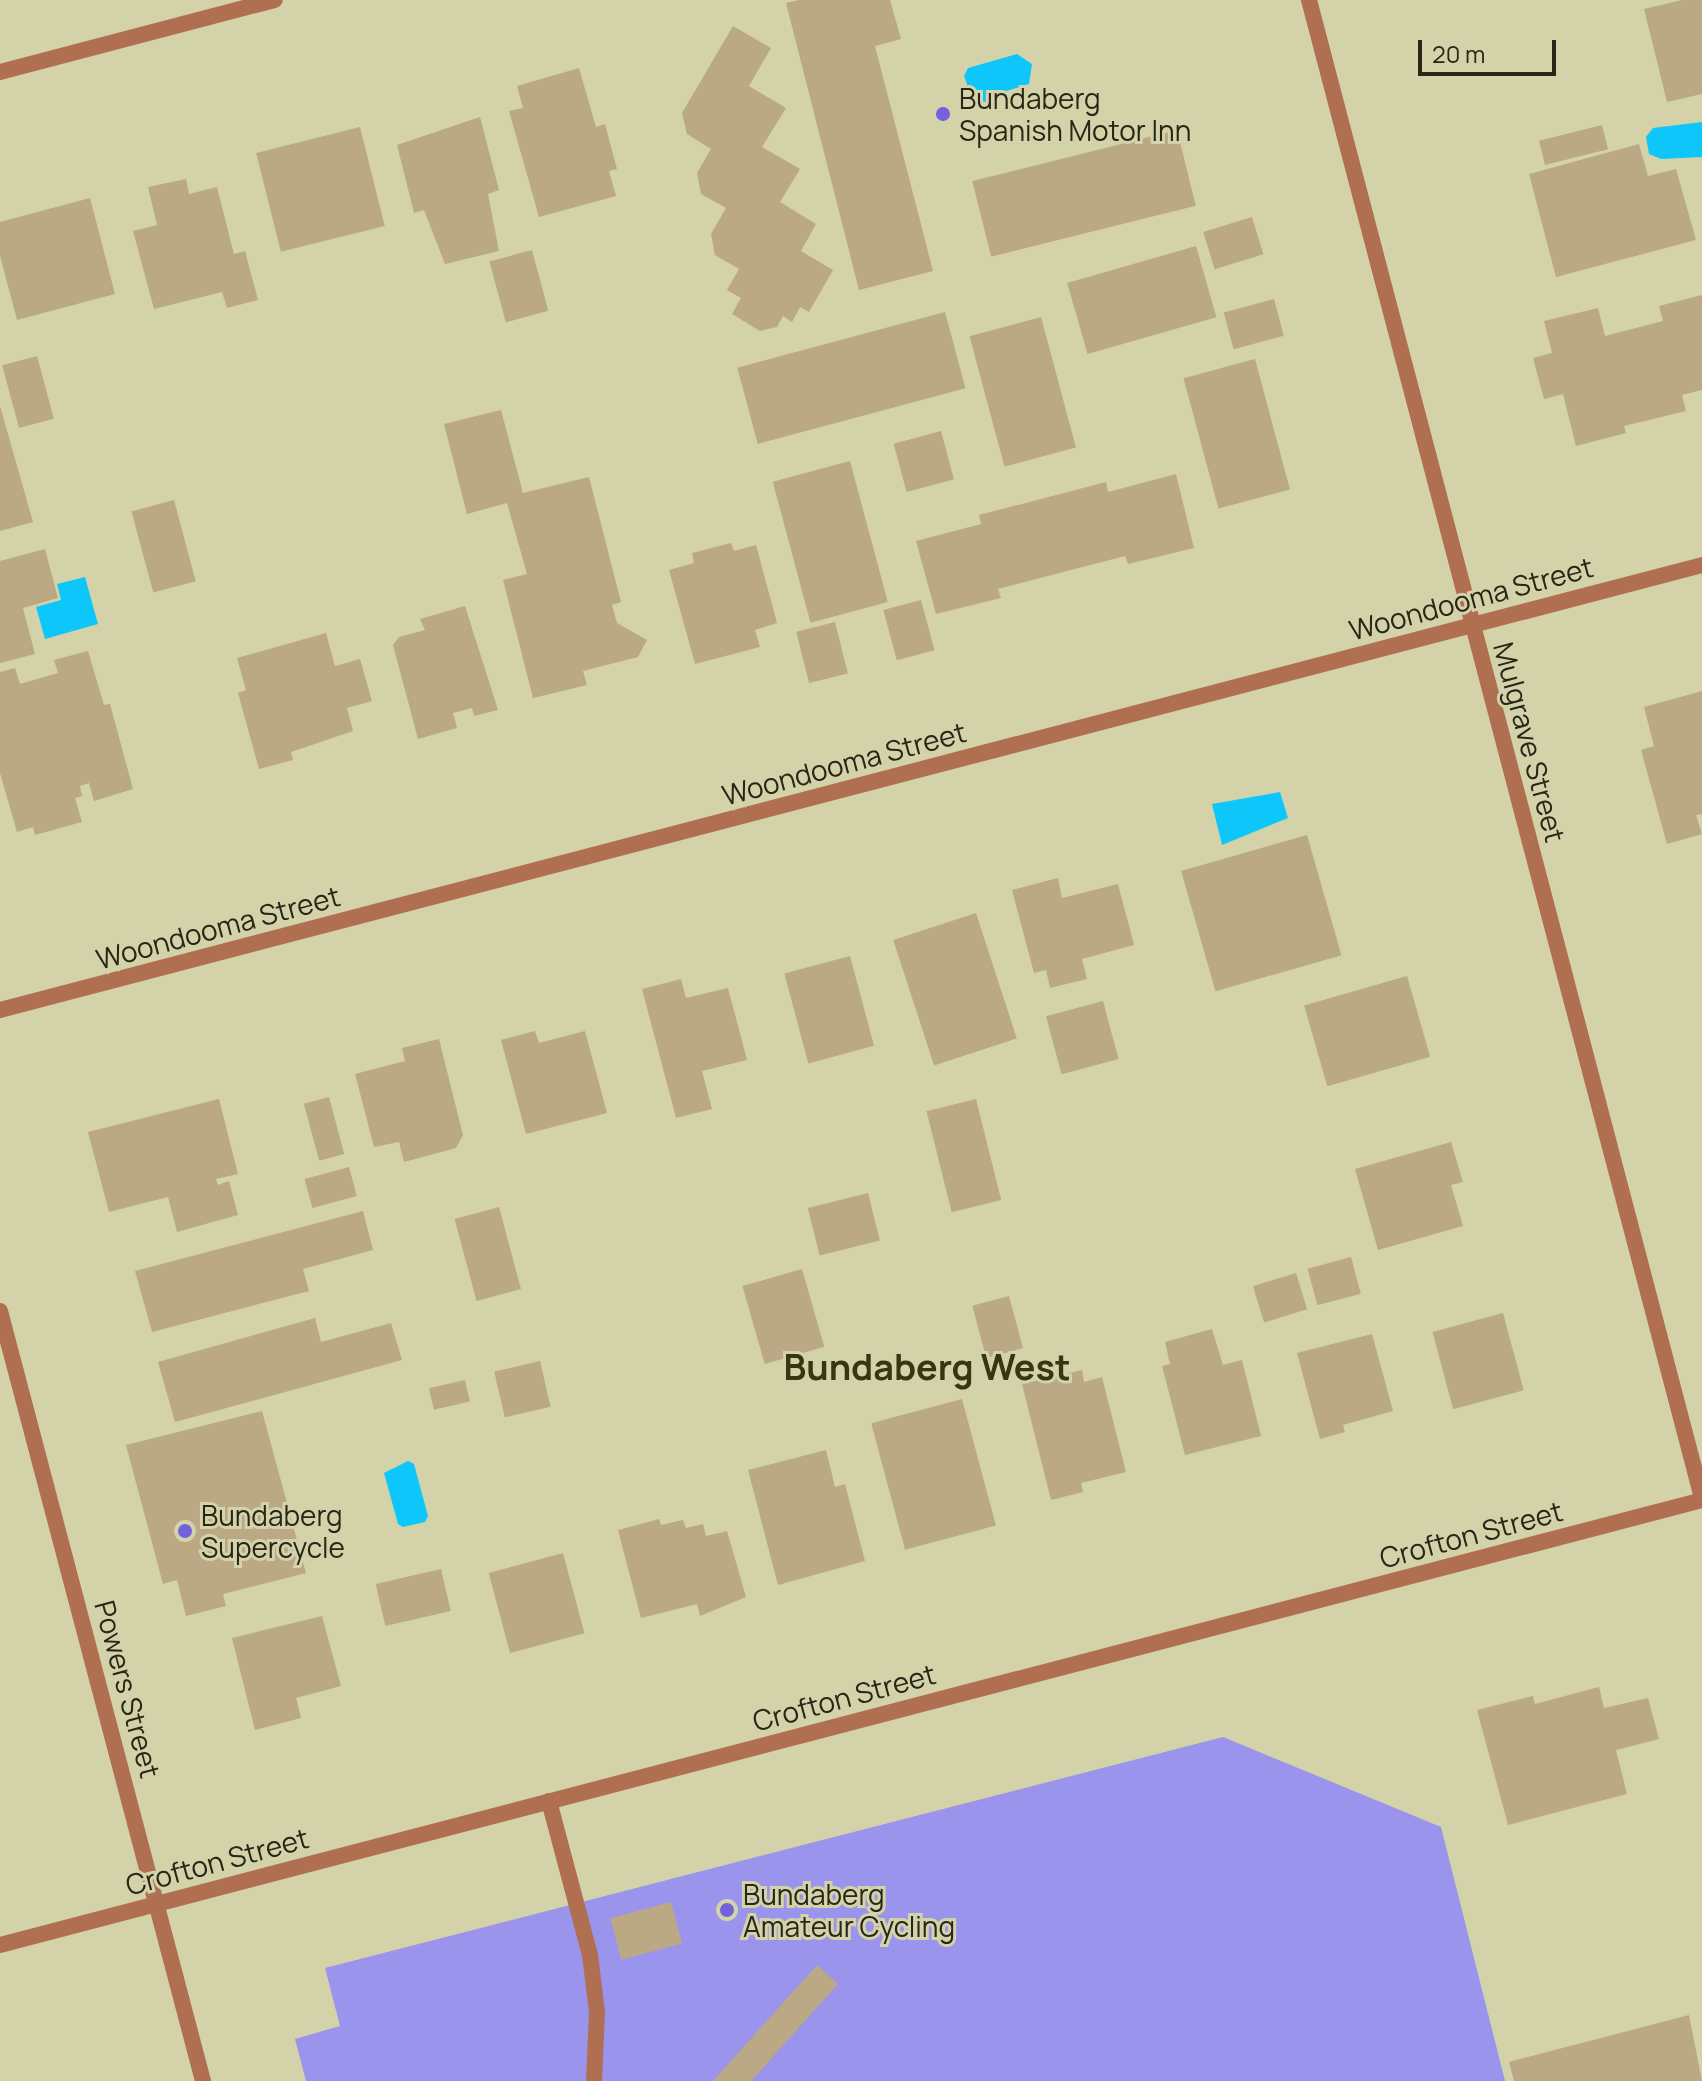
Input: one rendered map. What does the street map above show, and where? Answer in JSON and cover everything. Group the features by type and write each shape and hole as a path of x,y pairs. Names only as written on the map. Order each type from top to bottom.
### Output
{"street":[{"path":"0,72 275,0"},
{"name":"Mulgrave Street","path":"1309,0 1702,1499"},
{"name":"Woondooma Street","path":"0,1010 1702,565"},
{"name":"Powers Street","path":"0,1311 159,1903 203,2081"},
{"name":"Crofton Street","path":"0,1945 1702,1499"},
{"path":"549,1801 590,1955 597,2012 594,2081"}],"shaded area":[{"path":"1223,1737 1441,1827 1505,2081 306,2081 295,2039 340,2026 325,1968"}],"water":[{"path":"1017,54 1032,64 1029,84 1000,93 989,103 972,98 964,76 968,68"},
{"path":"1702,122 1702,157 1661,159 1649,154 1646,137 1653,128"},
{"path":"85,577 98,624 45,639 36,607 61,600 57,584"},
{"path":"1280,792 1288,818 1222,845 1212,804"},
{"path":"408,1461 414,1464 428,1516 425,1522 403,1527 398,1524 384,1473"}],"building":[{"path":"799,0 890,0 901,39 875,46 933,271 859,290 786,3"},
{"path":"1682,0 1702,0 1702,94 1667,102 1644,9"},
{"path":"733,26 771,48 749,86 786,108 762,147 800,169 780,202 816,224 801,251 833,270 809,312 800,307 792,322 783,316 777,327 760,331 732,314 741,298 727,290 739,269 715,255 711,234 726,208 701,194 697,173 711,149 687,134 682,113"},
{"path":"579,68 596,127 605,124 617,169 609,171 616,196 539,217 509,111 523,108 517,86"},
{"path":"480,117 499,190 488,194 499,251 445,264 424,210 414,213 397,145"},
{"path":"1602,125 1608,149 1545,165 1539,141"},
{"path":"360,127 385,226 281,252 256,153"},
{"path":"1177,130 1196,206 991,257 972,181"},
{"path":"1639,144 1648,176 1676,169 1696,240 1556,277 1529,174"},
{"path":"186,179 189,194 217,187 234,254 245,251 258,300 227,308 222,292 154,309 133,231 157,225 148,187"},
{"path":"90,198 115,294 17,320 0,256 0,222"},
{"path":"1252,217 1263,254 1215,269 1203,232"},
{"path":"1196,246 1216,317 1088,354 1067,283"},
{"path":"532,250 548,311 506,322 489,261"},
{"path":"1702,295 1702,390 1682,395 1686,411 1624,426 1626,433 1576,446 1563,394 1544,399 1533,358 1552,353 1544,321 1598,308 1605,336 1663,321 1659,306"},
{"path":"1274,299 1284,336 1234,349 1224,312"},
{"path":"945,312 965,388 758,444 737,368"},
{"path":"1041,317 1076,447 1004,467 970,336"},
{"path":"37,356 54,419 19,428 2,365"},
{"path":"1255,359 1290,489 1218,509 1184,378"},
{"path":"0,406 33,522 0,531"},
{"path":"501,410 523,493 589,477 621,602 612,605 617,623 647,640 638,657 583,671 587,685 533,698 503,580 527,574 507,503 467,514 444,424"},
{"path":"941,431 954,479 907,492 894,444"},
{"path":"850,461 888,602 811,623 773,482"},
{"path":"1176,474 1194,548 1128,564 1125,556 998,589 1001,598 936,614 916,541 981,524 979,515 1106,482 1108,492"},
{"path":"174,500 196,581 153,593 131,511"},
{"path":"731,543 734,551 756,545 777,623 755,630 760,647 695,664 669,570 694,563 692,553"},
{"path":"45,549 58,598 23,608 35,654 0,663 0,561"},
{"path":"921,600 934,650 897,660 883,610"},
{"path":"465,606 498,710 474,716 472,708 453,713 457,728 418,739 393,645 399,637 425,630 420,619"},
{"path":"835,622 848,673 809,683 796,632"},
{"path":"326,633 335,666 360,659 372,701 347,708 353,731 291,752 293,760 259,769 238,693 246,690 237,658"},
{"path":"88,651 104,705 110,704 133,789 94,801 89,783 80,786 82,796 75,798 82,822 35,835 33,827 17,832 0,773 0,672 15,668 20,684 58,673 54,660"},
{"path":"1702,691 1702,814 1696,815 1702,834 1667,844 1641,750 1654,746 1644,707"},
{"path":"1307,835 1341,955 1216,991 1181,871"},
{"path":"1058,878 1062,898 1118,884 1134,945 1082,959 1087,979 1050,988 1046,970 1034,973 1012,890"},
{"path":"976,913 1017,1039 934,1065 893,940"},
{"path":"850,956 874,1046 808,1063 784,974"},
{"path":"1407,976 1430,1057 1327,1086 1304,1005"},
{"path":"681,979 686,998 728,988 747,1060 702,1071 712,1109 676,1118 642,989"},
{"path":"1103,1001 1119,1059 1062,1074 1046,1016"},
{"path":"535,1031 539,1043 585,1031 607,1113 526,1134 501,1040"},
{"path":"439,1039 463,1135 456,1148 404,1162 399,1142 374,1147 355,1074 405,1061 402,1048"},
{"path":"329,1097 344,1154 319,1161 304,1104"},
{"path":"219,1099 238,1174 216,1179 218,1185 229,1181 238,1215 177,1232 168,1197 109,1212 88,1132"},
{"path":"976,1099 1001,1200 952,1212 927,1111"},
{"path":"1451,1142 1463,1182 1451,1185 1463,1226 1378,1250 1355,1169"},
{"path":"349,1167 357,1196 312,1208 305,1179"},
{"path":"868,1193 880,1241 820,1256 808,1208"},
{"path":"499,1207 521,1289 477,1301 455,1219"},
{"path":"363,1211 373,1250 303,1269 309,1291 152,1332 135,1271"},
{"path":"1351,1257 1361,1294 1317,1305 1308,1269"},
{"path":"802,1269 824,1347 765,1364 742,1286"},
{"path":"1296,1273 1307,1309 1264,1322 1253,1286"},
{"path":"1009,1296 1023,1348 986,1358 972,1306"},
{"path":"1503,1313 1524,1390 1453,1409 1432,1332"},
{"path":"315,1318 321,1342 391,1323 402,1360 175,1422 158,1362"},
{"path":"1212,1329 1223,1365 1242,1360 1261,1436 1185,1455 1162,1366 1170,1364 1165,1342"},
{"path":"1372,1334 1393,1411 1343,1425 1345,1432 1320,1439 1297,1353"},
{"path":"540,1361 551,1407 505,1417 494,1372"},
{"path":"1082,1370 1084,1382 1102,1377 1126,1472 1081,1483 1083,1492 1051,1500 1022,1384"},
{"path":"465,1380 470,1401 434,1410 429,1388"},
{"path":"962,1399 996,1526 905,1550 871,1423"},
{"path":"262,1411 306,1573 223,1594 226,1606 186,1616 177,1580 163,1584 126,1445"},
{"path":"826,1450 835,1487 845,1484 865,1561 778,1585 748,1470"},
{"path":"659,1519 661,1525 683,1520 686,1528 703,1524 706,1536 727,1531 746,1597 700,1616 697,1604 641,1618 618,1530"},
{"path":"563,1553 584,1633 510,1653 489,1573"},
{"path":"441,1569 451,1611 385,1626 376,1584"},
{"path":"322,1616 341,1686 296,1698 301,1718 255,1730 232,1638"},
{"path":"1599,1687 1604,1708 1648,1698 1659,1739 1616,1750 1627,1794 1508,1825 1477,1710 1533,1696 1535,1704"},
{"path":"671,1902 682,1944 621,1960 610,1918"},
{"path":"817,1965 838,1984 751,2081 713,2081"},
{"path":"1689,2015 1702,2081 1514,2081 1509,2062"}],"place":[{"name":"Bundaberg Spanish Motor Inn","path":"943,114"},
{"name":"Bundaberg Supercycle","path":"185,1531"},
{"name":"Bundaberg Amateur Cycling","path":"727,1910"}],"district":[{"name":"Bundaberg West","path":"927,1367"}]}
